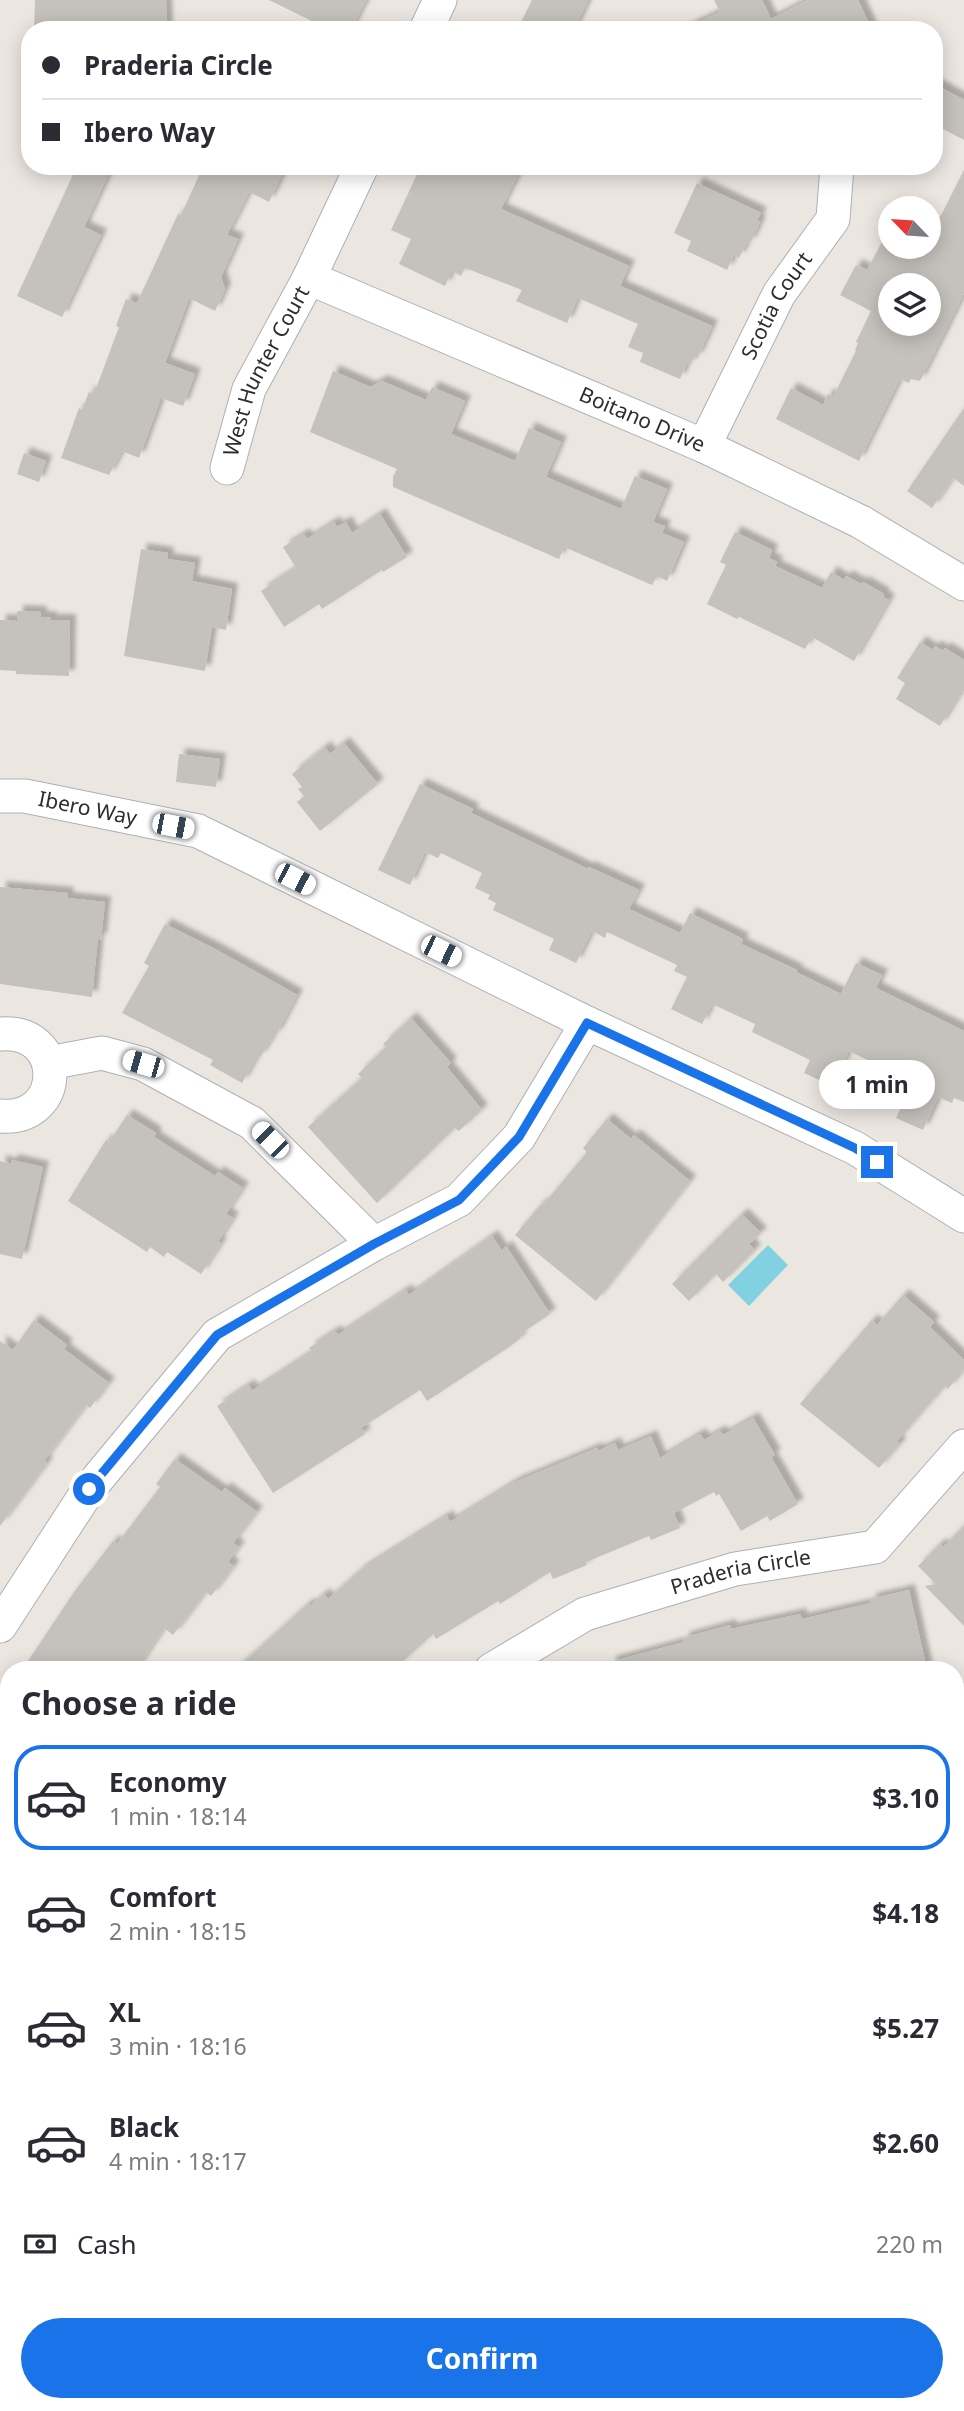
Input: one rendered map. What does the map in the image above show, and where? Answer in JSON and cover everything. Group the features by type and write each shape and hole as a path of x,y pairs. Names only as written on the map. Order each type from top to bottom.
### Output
{"street":[{"path":"430,21 440,0"},
{"name":"West Hunter Court","path":"227,468 249,389 309,278 358,175"},
{"name":"Scotia Court","path":"704,446 779,294 833,219 836,175"},
{"name":"Boitano Drive","path":"309,278 704,446 860,522 964,584"},
{"name":"Ibero Way","path":"0,796 25,796 198,831 587,1023 855,1148 964,1216"},
{"path":"0,1626 89,1489 217,1335 374,1244 459,1200 519,1137 587,1023"},
{"path":"0,1034 23,1035 34,1042 44,1051 51,1078 47,1091 29,1112 15,1116 0,1115"},
{"path":"49,1063 102,1053 133,1061 252,1123 374,1244"},
{"name":"Praderia Circle","path":"506,1661 585,1614 735,1569 875,1547 964,1446"}],"water":[{"path":"768,1245 788,1265 749,1306 728,1285"}],"building":[{"path":"35,0 166,0 167,21 34,21"},
{"path":"269,0 366,0 356,21 312,21"},
{"path":"532,0 588,0 578,21 522,21"},
{"path":"714,0 762,0 771,19 808,0 858,0 868,21 701,21 720,12"},
{"path":"943,89 964,100 964,140 943,129"},
{"path":"964,170 964,293 920,381 911,379 909,383 900,379 859,461 776,419 791,388 823,405 828,394 833,397 856,351 856,342 871,311 840,295 856,265 867,270 878,249 878,259 942,259 942,213"},
{"path":"73,175 108,175 84,227 101,235 62,317 17,296"},
{"path":"199,175 282,175 269,202 249,192 227,235 238,239 221,277 225,289 215,311 189,298 165,363 195,374 183,406 161,398 139,458 122,451 109,475 61,458 79,408 82,410 89,392 94,394 119,327 116,326 126,299 137,303 178,214 181,215"},
{"path":"417,175 518,175 501,209 629,266 620,286 712,326 697,358 694,357 690,365 687,363 680,379 640,362 643,353 628,347 638,324 578,298 567,323 516,301 522,290 465,268 461,276 452,271 445,286 399,264 411,239 391,230"},
{"path":"697,183 761,213 757,220 760,222 750,243 747,242 739,258 734,255 727,270 687,251 691,241 674,233"},
{"path":"333,371 370,387 382,381 426,400 432,387 465,401 451,434 515,461 529,428 561,442 546,477 621,509 635,476 667,489 653,522 665,526 662,533 684,542 667,581 657,576 652,585 564,547 559,559 393,487 393,477 397,469 310,432"},
{"path":"964,408 964,486 953,478 932,508 907,491"},
{"path":"24,453 46,461 39,482 17,474"},
{"path":"380,514 407,557 322,609 319,604 284,627 261,591 296,568 283,547 304,534 307,539 334,522 337,527 346,522 352,533"},
{"path":"735,532 772,550 769,558 777,562 775,566 822,588 831,572 844,580 846,576 861,584 863,582 884,594 883,597 889,600 854,661 812,637 805,649 707,604 726,565 720,562"},
{"path":"141,549 168,553 167,559 195,563 192,581 232,589 226,630 212,627 205,671 124,656"},
{"path":"17,611 41,612 41,617 51,617 50,620 70,620 69,676 16,674 16,671 0,670 0,620 17,621"},
{"path":"920,642 933,650 935,646 943,651 945,648 964,660 964,687 940,726 896,699 905,683 897,678"},
{"path":"344,743 378,784 320,831 297,802 304,796 298,789 302,787 292,774 325,747 330,754"},
{"path":"179,754 220,759 216,787 176,782"},
{"path":"420,784 473,809 471,813 588,869 589,867 639,890 629,909 680,933 690,913 743,939 741,944 841,994 856,963 882,975 876,988 964,1031 964,1102 954,1098 952,1103 938,1097 923,1130 896,1118 912,1082 849,1051 832,1086 804,1073 810,1060 752,1032 755,1024 712,1004 702,1024 671,1009 687,977 674,971 677,965 607,932 605,938 592,931 576,963 549,950 554,939 493,910 496,903 488,899 490,895 475,888 482,873 441,853 438,858 425,852 410,885 378,870"},
{"path":"0,887 68,893 67,898 105,902 92,997 0,984"},
{"path":"165,924 297,995 276,1035 274,1034 260,1057 257,1056 242,1083 210,1065 213,1060 122,1013 149,966 144,963"},
{"path":"411,1018 451,1063 447,1067 482,1110 459,1131 455,1128 377,1203 308,1127 362,1078 358,1074 386,1047 383,1044"},
{"path":"127,1115 156,1133 154,1137 215,1176 218,1172 243,1188 226,1214 233,1218 218,1242 221,1243 201,1274 167,1252 164,1257 150,1247 147,1252 68,1201 106,1140 109,1142"},
{"path":"607,1119 631,1139 634,1135 690,1181 596,1301 515,1235 587,1152 583,1148"},
{"path":"12,1160 43,1167 22,1259 0,1254 0,1161 11,1164"},
{"path":"742,1214 761,1233 749,1244 755,1250 723,1282 716,1274 689,1301 672,1284"},
{"path":"492,1236 502,1251 506,1246 550,1314 519,1335 521,1338 506,1349 427,1401 420,1390 361,1428 365,1434 273,1493 217,1406 249,1385 252,1391 312,1352 309,1348 335,1331 338,1335 406,1290 409,1295"},
{"path":"903,1295 934,1322 930,1327 964,1360 964,1370 948,1389 945,1386 920,1414 897,1441 900,1444 879,1468 800,1404 872,1320 877,1325"},
{"path":"34,1320 67,1345 64,1349 109,1383 90,1408 86,1405 0,1526 0,1341 13,1350"},
{"path":"753,1418 775,1455 771,1457 798,1504 770,1521 767,1516 741,1531 719,1494 716,1496 714,1492 674,1513 680,1528 651,1540 649,1536 553,1579 550,1572 500,1604 498,1601 436,1639 433,1634 403,1661 245,1661 308,1604 310,1606 324,1594 328,1599 362,1569 413,1537 447,1516 450,1522 515,1482 615,1443 618,1450 651,1436 660,1458 700,1434 704,1440 720,1431 723,1435"},
{"path":"175,1459 222,1492 225,1488 257,1512 233,1543 239,1547 228,1562 234,1566 211,1596 206,1592 173,1635 164,1628 142,1661 28,1661 74,1592 113,1541 117,1544 160,1487 156,1484"},
{"path":"964,1526 964,1626 925,1586 936,1584 918,1566 940,1544 943,1547"},
{"path":"909,1590 925,1661 614,1661 684,1642 683,1638 730,1625 731,1629 800,1614 802,1619 871,1603 870,1599"}],"route":[{"path":"89,1489 217,1335 374,1244 459,1200 519,1137 587,1023 855,1148 877,1162"}]}
